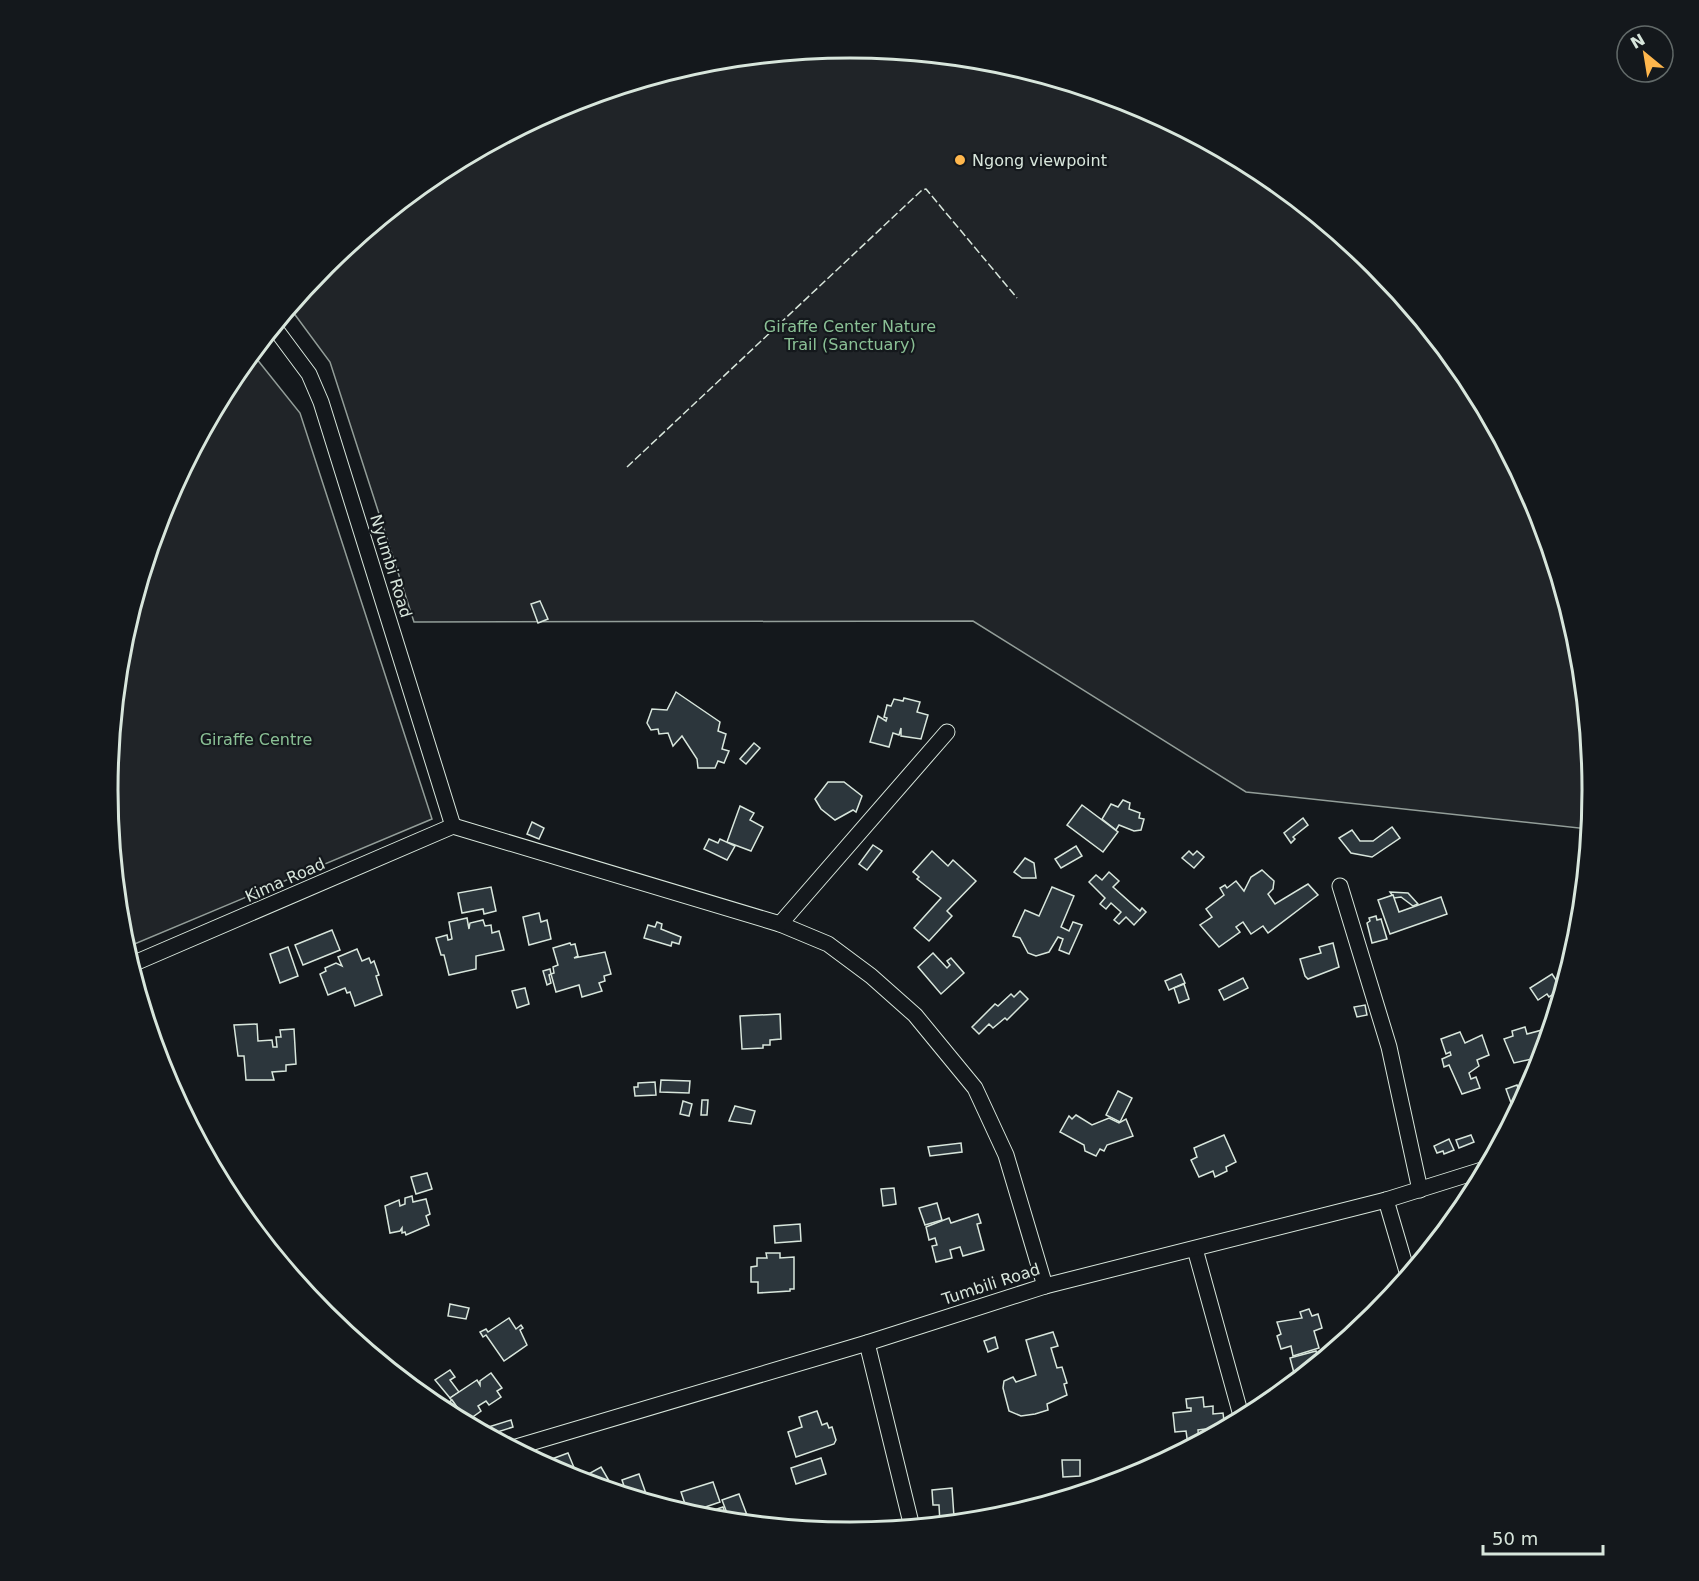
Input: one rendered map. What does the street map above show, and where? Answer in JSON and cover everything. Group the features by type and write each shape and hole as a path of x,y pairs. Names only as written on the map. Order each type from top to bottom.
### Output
{"street":[{"name":"Nyumbi Road","path":"279,333 309,374 321,402 453,826"},
{"path":"780,924 947,732"},
{"path":"453,826 780,924 828,944 871,976 915,1015 975,1088 1006,1155 1045,1286"},
{"name":"Kima Road","path":"138,962 453,826"},
{"path":"1340,886 1389,1047 1420,1190"},
{"name":"Tumbili Road","path":"523,1445 867,1343 1045,1286 1386,1200 1473,1173"},
{"path":"1386,1200 1405,1266"},
{"path":"1195,1249 1239,1409"},
{"path":"867,1343 910,1520"}],"green space":[{"name":"Giraffe Center Nature Trail (Sanctuary)","path":"850,58 945,65 1039,83 1085,97 1130,114 1216,157 1295,210 1332,240 1400,308 1458,384 1506,467 1526,510 1557,601 1575,695 1580,743 1580,828 1246,792 973,621 414,622 330,362 294,314 367,240 443,182 483,157 569,114 614,97 660,83 754,65"},
{"name":"Giraffe Centre","path":"258,360 300,413 432,819 134,944 124,886 119,838 118,790 119,743 132,648 142,601 173,510 216,424"}],"building":[{"path":"540,601 548,619 538,623 531,604"},
{"path":"676,692 720,722 718,731 726,734 722,749 729,751 724,763 718,761 715,768 698,768 697,759 682,736 673,746 668,733 659,734 658,729 651,730 647,723 652,709 667,710"},
{"path":"904,698 920,702 917,712 928,715 921,739 901,736 901,728 899,735 893,733 889,747 870,742 878,716 886,721 887,718 884,717 887,705 891,706 894,699 903,701"},
{"path":"754,743 760,748 746,764 740,759"},
{"path":"828,782 844,782 862,796 856,812 853,810 835,820 821,809 815,799"},
{"path":"1123,800 1130,803 1129,809 1140,813 1139,818 1144,819 1141,830 1134,831 1119,825 1116,830 1102,819 1111,804 1118,807"},
{"path":"1082,805 1118,832 1103,852 1067,825"},
{"path":"740,806 754,813 750,820 763,827 751,851 727,842"},
{"path":"1303,818 1308,825 1293,837 1295,839 1291,843 1284,833"},
{"path":"532,822 544,828 539,839 527,834"},
{"path":"1392,827 1400,838 1372,857 1351,853 1339,838 1352,830 1360,841 1373,841"},
{"path":"709,839 718,843 720,839 735,846 727,860 704,849"},
{"path":"873,845 882,851 867,870 859,864"},
{"path":"1076,846 1082,856 1061,868 1055,859"},
{"path":"932,851 948,866 953,860 976,881 947,911 952,916 929,941 914,928 941,898 917,879 919,877 913,872"},
{"path":"1189,851 1193,855 1197,851 1204,857 1194,868 1182,858"},
{"path":"1025,858 1034,863 1036,878 1022,878 1014,872"},
{"path":"1262,870 1274,881 1273,889 1268,894 1275,904 1308,884 1318,895 1268,933 1263,926 1251,934 1243,922 1236,927 1240,932 1219,947 1200,925 1212,917 1206,909 1224,895 1220,888 1225,885 1227,888 1236,881 1244,891 1251,877"},
{"path":"1109,872 1119,881 1113,887 1140,911 1142,908 1146,912 1134,925 1126,917 1119,924 1114,920 1121,912 1111,903 1106,909 1100,904 1105,898 1089,882 1096,875 1102,880"},
{"path":"491,887 496,911 484,914 483,909 462,913 458,893"},
{"path":"1052,887 1074,896 1061,927 1069,931 1073,922 1082,925 1069,954 1059,950 1063,939 1058,937 1049,952 1036,956 1028,953 1020,938 1013,936 1025,910 1039,916"},
{"path":"1390,892 1408,893 1418,904 1413,906 1401,897 1394,898"},
{"path":"1393,895 1399,912 1441,897 1447,914 1390,934 1378,900"},
{"path":"539,913 541,922 547,920 551,939 529,945 523,917"},
{"path":"1376,916 1377,920 1381,919 1387,939 1372,943 1367,923 1370,921 1369,918"},
{"path":"467,918 469,929 470,923 483,920 485,926 491,925 492,933 499,931 504,950 476,956 476,969 449,975 444,955 441,955 436,938 447,935 448,940 452,939 449,922"},
{"path":"657,922 662,924 661,929 681,937 679,944 672,942 671,946 644,938 648,925 655,927"},
{"path":"332,930 340,950 303,965 295,945"},
{"path":"570,943 575,944 578,956 574,958 605,952 611,974 604,976 605,981 599,983 602,991 582,997 579,985 556,992 551,974 554,973 553,967 558,965 553,948"},
{"path":"1333,943 1339,967 1308,979 1300,959 1321,953 1319,947"},
{"path":"288,947 298,976 280,983 270,954"},
{"path":"357,949 362,961 369,958 371,963 374,961 382,995 355,1006 350,992 347,993 345,988 328,995 320,974 326,971 325,968 336,963 342,966 338,957"},
{"path":"933,953 947,968 950,965 947,961 951,958 964,973 941,994 918,967"},
{"path":"550,969 551,974 549,975 551,983 547,985 543,971"},
{"path":"1181,974 1185,983 1169,990 1165,981"},
{"path":"1552,974 1557,981 1552,995 1549,997 1547,994 1538,1000 1530,988"},
{"path":"1243,978 1248,988 1224,1000 1219,990"},
{"path":"1184,984 1189,999 1179,1003 1174,988"},
{"path":"525,988 529,1004 517,1008 512,991"},
{"path":"1020,991 1028,999 1007,1020 1005,1018 993,1028 989,1024 979,1034 972,1027 995,1004 998,1006 1011,994 1014,997"},
{"path":"1365,1005 1367,1015 1357,1017 1354,1007"},
{"path":"780,1014 781,1039 770,1040 770,1045 763,1045 763,1048 742,1049 740,1016"},
{"path":"257,1024 258,1041 272,1040 273,1047 277,1047 276,1037 281,1037 280,1030 294,1029 296,1064 286,1065 286,1071 272,1072 274,1080 246,1080 244,1056 238,1056 234,1025"},
{"path":"1525,1027 1527,1034 1541,1030 1530,1059 1514,1063 1504,1039 1513,1036 1512,1031"},
{"path":"1460,1032 1465,1043 1482,1035 1489,1055 1477,1060 1479,1066 1469,1073 1471,1079 1476,1077 1480,1088 1462,1094 1449,1065 1444,1067 1442,1059 1451,1055 1450,1052 1446,1054 1441,1039"},
{"path":"661,1080 690,1081 689,1093 660,1092"},
{"path":"655,1082 656,1095 635,1096 634,1087 638,1087 638,1083"},
{"path":"1517,1085 1518,1088 1511,1103 1506,1089"},
{"path":"1118,1091 1132,1098 1120,1122 1106,1115"},
{"path":"702,1100 708,1100 707,1115 701,1115"},
{"path":"683,1101 692,1104 689,1116 680,1114"},
{"path":"735,1106 755,1111 751,1124 729,1121"},
{"path":"1076,1115 1092,1125 1109,1118 1119,1123 1126,1119 1133,1136 1107,1145 1104,1151 1100,1149 1096,1156 1085,1151 1084,1145 1060,1132 1069,1116 1072,1119"},
{"path":"1224,1135 1236,1162 1226,1167 1227,1171 1215,1177 1213,1171 1199,1177 1191,1160 1197,1157 1194,1148"},
{"path":"1471,1135 1474,1142 1459,1148 1456,1140"},
{"path":"1449,1139 1454,1150 1444,1154 1443,1151 1437,1153 1434,1146"},
{"path":"961,1143 962,1152 930,1156 928,1147"},
{"path":"427,1173 432,1189 416,1194 411,1177"},
{"path":"894,1188 896,1204 883,1206 881,1189"},
{"path":"412,1196 413,1202 426,1199 430,1214 426,1216 429,1225 406,1235 405,1232 402,1233 402,1228 400,1231 390,1233 385,1206 399,1200 400,1206 405,1204 405,1198"},
{"path":"937,1203 942,1220 925,1225 919,1208"},
{"path":"978,1214 981,1223 977,1224 984,1250 963,1256 960,1247 950,1250 952,1258 936,1262 932,1246 937,1245 935,1238 929,1240 926,1227 949,1218 951,1223"},
{"path":"800,1224 801,1241 775,1243 774,1226"},
{"path":"766,1253 780,1253 780,1258 794,1257 794,1289 758,1293 758,1282 751,1282 751,1267 757,1266 757,1258 767,1258"},
{"path":"450,1304 469,1308 466,1319 448,1316"},
{"path":"1309,1309 1312,1316 1318,1314 1322,1328 1314,1331 1319,1348 1293,1356 1291,1346 1281,1349 1277,1336 1281,1334 1277,1322 1302,1318 1300,1312"},
{"path":"509,1318 516,1329 521,1325 523,1328 520,1330 527,1345 504,1361 486,1335 483,1337 480,1332 486,1329 488,1332"},
{"path":"1053,1332 1058,1346 1051,1348 1057,1368 1062,1367 1067,1383 1064,1384 1067,1395 1047,1404 1048,1410 1035,1414 1021,1416 1009,1411 1003,1388 1004,1381 1013,1377 1016,1382 1036,1375 1026,1340"},
{"path":"995,1337 998,1348 988,1352 984,1341"},
{"path":"1316,1351 1317,1353 1294,1372 1290,1358"},
{"path":"450,1370 455,1377 450,1380 459,1392 450,1398 435,1380"},
{"path":"491,1373 502,1388 497,1391 501,1397 489,1405 486,1401 478,1406 481,1411 472,1417 457,1408 450,1398 477,1380 480,1385 480,1381"},
{"path":"1203,1397 1204,1407 1213,1406 1213,1414 1223,1413 1224,1419 1205,1430 1198,1430 1198,1433 1187,1439 1186,1431 1175,1432 1173,1413 1191,1411 1191,1408 1187,1408 1186,1399"},
{"path":"817,1411 822,1425 827,1423 829,1428 832,1427 836,1440 834,1444 796,1457 788,1432 802,1427 799,1417"},
{"path":"511,1420 513,1427 498,1432 489,1427"},
{"path":"568,1453 575,1469 569,1467 552,1459"},
{"path":"821,1458 826,1474 796,1484 791,1468"},
{"path":"1062,1460 1080,1460 1080,1476 1063,1477"},
{"path":"601,1467 610,1483 588,1474"},
{"path":"639,1474 646,1494 624,1487 622,1480"},
{"path":"713,1482 720,1502 704,1507 685,1503 681,1492"},
{"path":"952,1488 954,1514 940,1517 939,1505 933,1505 932,1490"},
{"path":"739,1494 747,1515 726,1511 722,1500"}],"fence":[{"path":"627,467 922,190 926,189 1017,298"}],"place":[{"name":"Ngong viewpoint","path":"960,160"}]}
